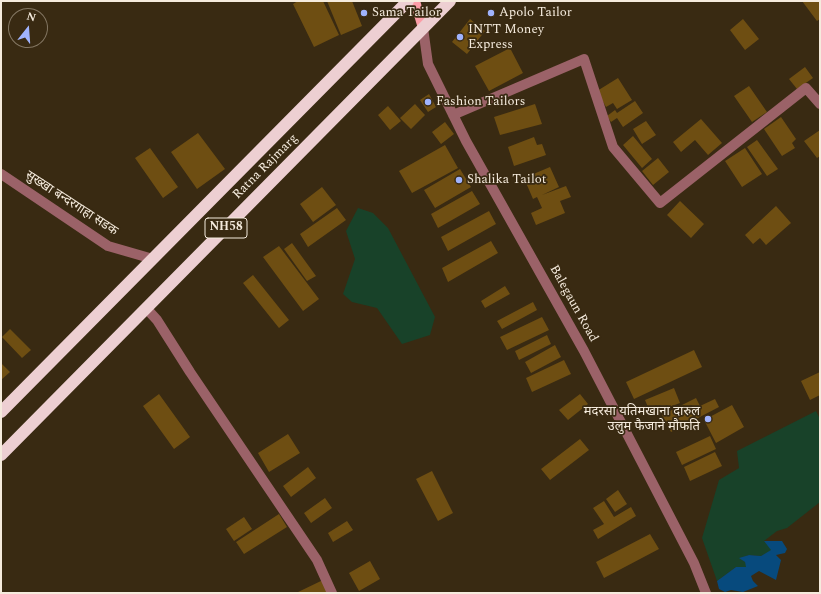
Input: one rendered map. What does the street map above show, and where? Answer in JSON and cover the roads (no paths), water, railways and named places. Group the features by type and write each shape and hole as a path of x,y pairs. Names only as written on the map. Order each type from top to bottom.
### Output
{"highway":[{"name":"Ratna Rajmarg","path":"1,412 408,1"},
{"name":"Ratna Rajmarg","path":"1,455 450,1"}],"main road":[{"path":"415,1 424,28"}],"street":[{"name":"Balegaun Road","path":"424,28 428,64 453,115 584,350 694,563 706,593"},
{"path":"453,115 584,59 613,147 660,203 806,88 820,104"},
{"name":"सुख्खा बन्दरगाहा सडक","path":"1,174 108,246 153,260"},
{"path":"146,308 157,320 190,372 317,560 332,593"}],"water":[{"path":"764,541 782,541 787,549 785,553 776,555 781,560 776,580 759,571 751,576 753,581 758,586 743,592 731,590 725,592 719,589 717,581 736,567 746,567 745,562 739,558 749,555 761,556 771,550"}],"place":[{"name":"Sama Tailor","path":"364,13"},
{"name":"Apolo Tailor","path":"491,13"},
{"name":"INTT Money Express","path":"460,37"},
{"name":"Fashion Tailors","path":"428,102"},
{"name":"Shalika Tailot","path":"459,180"},
{"name":"मदरसा यतिमखाना दारुल उलुम फैजाने माैफति","path":"708,419"}]}
